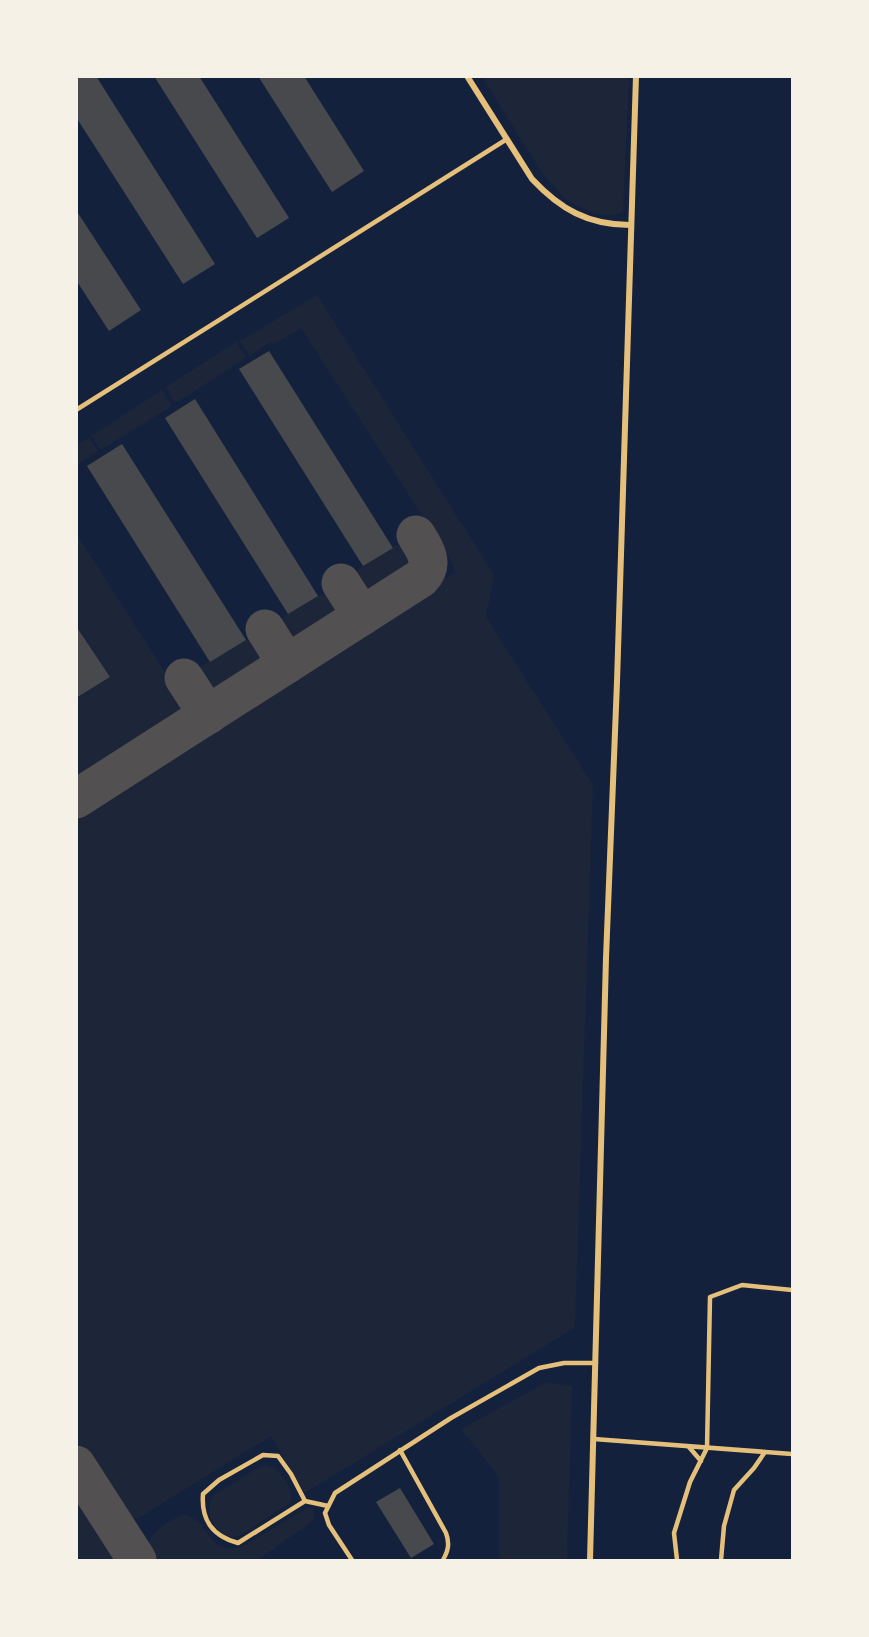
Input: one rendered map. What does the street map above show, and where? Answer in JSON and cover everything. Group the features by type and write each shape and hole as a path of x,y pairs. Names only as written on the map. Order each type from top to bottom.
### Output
{"street":[{"path":"467,76 532,178 556,202 570,211 597,222 630,225"},
{"path":"590,1560 606,958 636,76"}],"lane":[{"path":"76,410 507,139"},
{"path":"677,1560 674,1533 690,1482 707,1448 711,1297 742,1286 792,1290"},
{"path":"352,1560 329,1525 326,1513 335,1493 450,1418 539,1368 564,1363 596,1363"},
{"path":"594,1439 792,1454"},
{"path":"689,1446 700,1461"},
{"path":"400,1450 447,1533 448,1550 443,1560"},
{"path":"720,1560 724,1526 734,1490 765,1452"},
{"path":"305,1501 291,1474 278,1456 263,1455 219,1480 203,1494 202,1511 210,1527 224,1540 238,1543 305,1501 328,1506"}],"shaded area":[{"path":"482,77 629,77 623,212 612,215 594,214 566,200 542,173"},
{"path":"317,295 494,575 486,617 593,785 575,1325 574,1328 305,1493 271,1436 137,1519 122,1513 77,1441 77,814 455,572 451,560 301,328 273,345 271,342 250,356 240,341"},
{"path":"236,342 246,357 243,360 179,401 174,401 166,387"},
{"path":"162,390 170,407 101,450 91,436"},
{"path":"89,438 98,451 77,465 77,444"},
{"path":"76,533 182,699 183,706 179,717 77,782 77,698 110,677 77,626"},
{"path":"396,545 405,546 413,557 410,570 374,593 363,592 354,578 359,569"},
{"path":"331,593 340,607 338,615 300,640 288,638 280,626 283,617"},
{"path":"248,639 261,647 264,662 220,691 209,691 201,679 200,667"},
{"path":"545,1383 572,1385 567,1560 499,1560 499,1477 461,1429"},
{"path":"265,1465 275,1468 285,1480 291,1493 290,1503 237,1537 229,1536 217,1529 209,1509 214,1495"},
{"path":"77,1490 121,1560 77,1560"},
{"path":"308,1508 313,1508 314,1520 260,1560 152,1560 149,1552 148,1545 155,1532 168,1522 183,1515 199,1523 214,1542 229,1548 241,1547"}],"building":[{"path":"82,76 96,76 215,264 183,284 76,117 76,80"},
{"path":"154,76 199,76 289,218 257,238"},
{"path":"258,76 304,76 364,171 332,192"},
{"path":"76,210 141,310 109,331 76,280"},
{"path":"269,351 393,548 363,566 239,369"},
{"path":"195,399 318,596 288,614 165,418"},
{"path":"122,444 246,640 210,662 87,466"},
{"path":"76,626 110,677 76,698"},
{"path":"400,1488 434,1544 411,1558 376,1502"}],"taxiway":[{"path":"76,799 421,578 428,562 416,535"},
{"path":"341,583 362,616"},
{"path":"265,629 287,664"},
{"path":"184,678 208,715"},
{"path":"76,1465 137,1560"}]}
